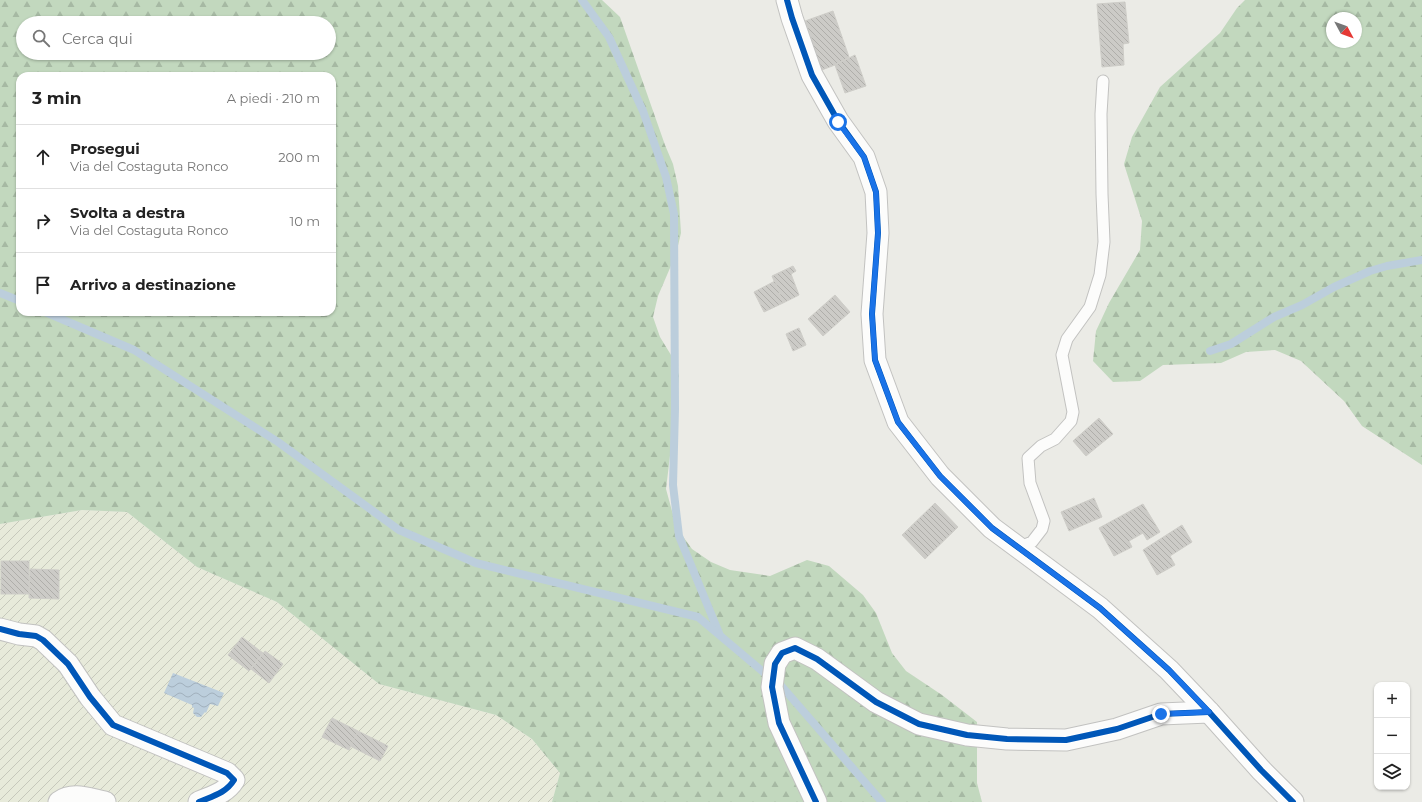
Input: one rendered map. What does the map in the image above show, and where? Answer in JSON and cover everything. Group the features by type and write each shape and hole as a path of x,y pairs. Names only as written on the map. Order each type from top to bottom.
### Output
{"street":[{"path":"787,0 812,75 838,122 864,157 876,192 878,233 872,314 875,360 898,422 940,476 992,528 1100,608 1169,670 1209,712 1260,770 1293,802"},
{"path":"0,629 19,634 36,636 43,640 68,664 90,697 112,725 227,773 234,780 230,787 223,792 199,802"},
{"path":"816,802 779,723 772,688 775,664 778,658 782,653 795,648 817,658 876,702 919,724 967,735 1007,739 1066,740 1117,729 1161,714 1209,712"},
{"path":"59,802 65,798 73,796 105,802"}],"lane":[{"path":"1017,548 1032,542 1042,529 1044,521 1030,483 1028,458 1041,446 1055,439 1072,421 1073,412 1062,355 1067,340 1090,307 1100,275 1104,242 1101,114 1103,81"}],"green space":[{"path":"0,0 602,0 620,17 673,164 678,186 681,233 676,254 658,296 653,317 660,337 671,355 679,375 666,489 679,531 692,549 711,562 730,570 770,576 807,560 829,566 863,595 876,613 892,653 906,671 942,695 977,722 977,783 982,802 552,802 560,773 532,739 496,715 379,684 277,602 197,567 127,512 82,510 0,524"},
{"path":"1245,0 1422,0 1422,465 1362,426 1344,401 1301,361 1275,350 1246,352 1221,363 1163,365 1140,381 1113,382 1093,361 1096,331 1109,303 1140,250 1142,221 1124,164 1132,137 1160,87 1220,33 1237,8"},
{"path":"82,510 127,512 197,567 277,602 379,684 496,715 532,739 560,773 552,802 0,802 0,524"}],"water":[{"path":"173,673 224,693 218,706 210,704 206,713 205,712 201,717 197,717 193,713 194,708 192,705 164,693"}],"building":[{"path":"1125,2 1129,43 1123,44 1124,65 1102,67 1097,4"},
{"path":"833,11 849,57 835,65 819,71 808,42 812,40 805,21"},
{"path":"855,55 866,86 845,93 835,65"},
{"path":"793,266 796,271 791,274 799,295 783,303 772,276"},
{"path":"775,281 783,303 764,312 754,292"},
{"path":"835,295 850,312 823,336 808,319"},
{"path":"799,328 806,345 793,351 786,334"},
{"path":"1099,418 1113,434 1086,456 1073,441"},
{"path":"1094,498 1102,517 1069,531 1061,512"},
{"path":"935,503 958,527 925,559 902,535"},
{"path":"1143,504 1160,532 1147,540 1143,533 1129,541 1132,547 1114,556 1099,528"},
{"path":"1182,525 1192,542 1170,556 1175,565 1157,575 1143,550"},
{"path":"1,561 29,561 29,594 1,594"},
{"path":"30,569 59,570 59,599 29,598"},
{"path":"242,637 263,653 249,671 228,655"},
{"path":"265,651 283,664 269,683 251,669"},
{"path":"332,718 358,731 349,750 322,737"},
{"path":"358,731 388,746 380,761 350,746"}],"waterway":[{"path":"582,0 609,37 643,111 666,177 674,214 675,409 673,485 679,536 719,633"},
{"path":"1210,351 1231,344 1274,317 1302,305 1334,287 1370,271 1387,266 1422,260"},
{"path":"0,293 16,299"},
{"path":"54,316 134,350 278,442 399,530 476,563 698,617 768,676"},
{"path":"778,682 882,802"}],"cycle path":[{"path":"787,0 812,75 838,121 864,157 876,192 878,233 872,314 875,360 898,422 940,476 992,528 1100,608 1169,670 1261,770 1293,802"},
{"path":"0,629 19,634 36,636 43,640 68,664 90,697 113,725 227,773 234,780 223,791 199,802"},
{"path":"816,802 779,723 772,687 775,664 782,653 795,648 817,659 876,702 919,724 967,735 1007,739 1066,740 1117,729 1161,714 1209,712"}],"route":[{"path":"838,122 864,157 876,192 878,233 872,314 875,360 898,422 940,476 992,528 1100,608 1169,670 1209,712 1161,714"}]}
